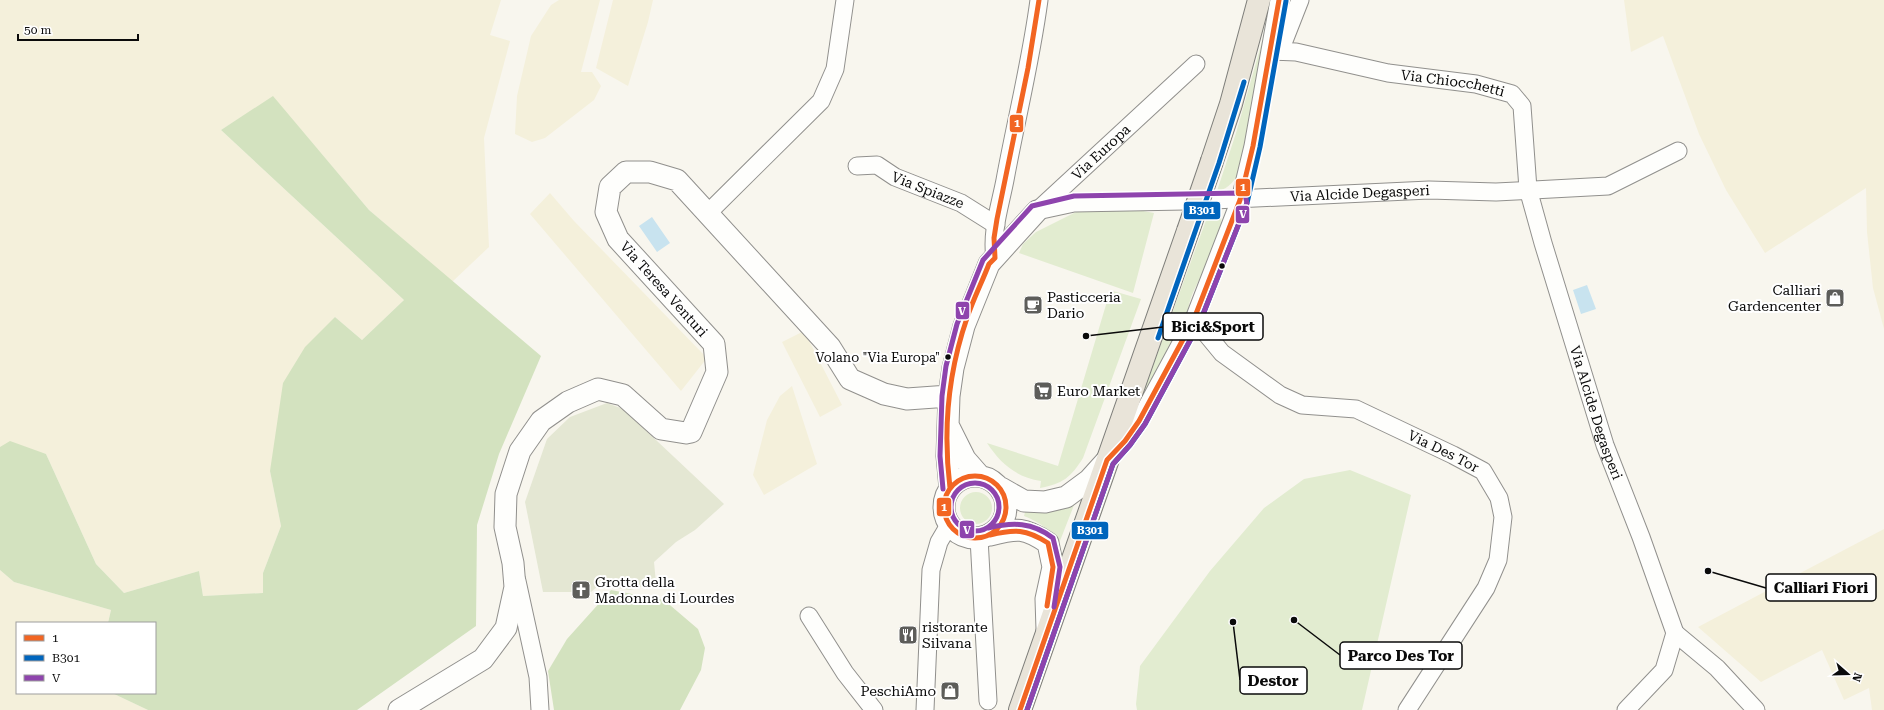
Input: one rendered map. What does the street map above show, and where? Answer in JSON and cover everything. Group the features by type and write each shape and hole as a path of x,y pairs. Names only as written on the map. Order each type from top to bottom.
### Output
{"main road":[{"path":"1020,710 1212,161 1230,104 1259,0"}],"street":[{"path":"708,213 822,101 835,69 845,0"},
{"path":"995,258 993,245 996,225 1027,73 1039,0"},
{"path":"1279,0 1283,51"},
{"path":"948,426 965,459 979,475 991,480 1001,488 1024,501 1045,502 1066,497 1089,480 1125,441 1139,421 1194,319 1240,200 1253,146 1300,0"},
{"name":"Via Chiocchetti","path":"1283,51 1388,73 1476,84 1512,94 1522,106 1528,189"},
{"name":"Via Europa","path":"950,488 947,456 949,396 953,368 964,326 989,264 1037,211 1196,64"},
{"name":"Via Alcide Degasperi","path":"1214,200 1240,200 1429,190 1496,192 1528,189 1608,186 1678,151"},
{"name":"Via Spiazze","path":"857,166 877,165 895,177 962,203 996,225"},
{"name":"Via Teresa Venturi","path":"513,563 505,527 506,494 520,451 541,421 568,402 598,389 623,395 661,429 686,433 691,432 717,372 714,344 618,239 606,212 610,187 626,172 650,172 677,180 830,347 850,379 884,394 907,399 949,396"},
{"name":"Via Alcide Degasperi","path":"1528,189 1605,445 1641,537 1675,633"},
{"path":"1037,211 1074,203 1185,200"},
{"name":"Via Des Tor","path":"1194,319 1222,353 1280,395 1302,405 1356,409 1453,455 1483,471 1499,498 1503,518 1498,560 1486,588 1407,710"},
{"path":"979,475 963,478 950,488 944,500 944,514 949,525 957,533 968,538 985,536 1012,529 1031,532 1048,543 1053,567 1046,599 1047,631"},
{"path":"985,536 999,528 1004,519 1007,508 1006,498 1001,488"},
{"path":"925,710 931,570 939,542 949,525"},
{"path":"985,536 988,701"},
{"path":"399,710 483,659 506,628 515,587 513,563"},
{"path":"513,563 538,677 540,710"},
{"path":"809,616 845,673 874,710"},
{"path":"1626,710 1664,670 1675,633 1717,668 1756,710"}],"shaded area":[{"path":"0,0 501,0 490,35 510,41 484,138 489,247 452,282 369,210 273,97 221,130 404,300 362,340 335,317 270,471 281,526 263,573 264,593 203,596 199,571 124,593 96,564 46,454 0,447"},
{"path":"559,0 600,0 581,72 592,72 601,86 594,100 545,138 532,142 515,134 517,96 531,36 551,5"},
{"path":"613,0 653,0 648,22 628,86 596,68"},
{"path":"1624,0 1884,0 1884,329 1873,288 1867,232 1866,188 1765,253 1726,190 1699,134 1663,36 1631,52"},
{"path":"550,193 574,221 707,358 681,391 530,214"},
{"path":"804,331 842,405 820,417 782,342"},
{"path":"792,386 817,464 764,495 753,475 767,420 780,396"},
{"path":"1884,529 1884,710 1872,710 1869,688 1844,700 1822,650 1761,682 1698,627"},
{"path":"0,570 14,582 111,610 108,622 16,622 16,694 114,694 148,710 0,710"}],"green space":[{"path":"1267,24 1242,169 1229,186 1217,191 1236,133"},
{"path":"273,96 369,210 541,356 499,454 477,525 476,626 357,710 148,710 114,694 156,694 156,622 108,622 111,610 14,582 0,570 0,447 10,441 46,454 96,564 124,593 199,571 203,596 263,593 263,573 281,526 270,471 283,383 305,347 335,317 362,340 404,300 221,130"},
{"path":"1127,208 1154,213 1133,293 1019,253 1023,244 1036,232 1080,210"},
{"path":"1209,212 1221,217 1221,230 1218,242 1213,255 1194,291 1189,304 1188,316 1134,418"},
{"path":"1113,291 1141,299 1083,458 1066,479 1040,488 1041,481 1017,473 998,457 987,443 1058,466 1108,298"},
{"path":"607,403 623,409 724,504 695,530 676,542 654,562 656,583 630,590 599,585 591,592 543,592 525,502 547,439 570,417"},
{"path":"1350,470 1411,495 1362,710 1137,710 1136,704 1140,666 1210,571 1264,508 1304,479"},
{"path":"976,492 987,497 992,508 987,519 976,524 965,519 960,508 965,497"},
{"path":"1076,500 1058,546 1052,535 1044,527 1024,516 1027,504"},
{"path":"611,590 664,600 698,629 705,648 701,670 680,710 554,710 548,671 567,639"}],"water":[{"path":"652,217 670,243 657,252 639,226"},
{"path":"1587,285 1596,309 1581,314 1573,290"}],"transit line":[{"name":"1","path":"950,488 947,424 951,381 955,360 969,311 989,264 995,258 994,238 997,219 1028,68 1039,0"},
{"name":"1","path":"1020,710 1107,460 1125,441 1139,421 1194,319 1240,200 1253,146 1279,0"},
{"name":"B301","path":"1027,710 1113,464 1130,445 1145,424 1200,322 1247,203 1260,147 1286,1"},
{"name":"B301","path":"1158,338 1219,163 1244,82"},
{"name":"V","path":"943,489 940,456 942,396 946,366 957,324 983,260 1032,206 1074,196 1240,193 1245,195 1247,203 1200,322 1145,424 1130,445 1113,464 1027,710"},
{"name":"1","path":"969,476 981,476 997,485 1004,495 1006,507 1004,519 997,529 981,538 969,538 958,533 949,524 944,513 944,501 949,490 958,481 969,476"},
{"name":"V","path":"970,483 980,483 992,490 999,502 999,507 999,512 992,524 980,531 970,531 962,527 955,520 951,512 951,502 955,494 962,487 970,483"},
{"name":"V","path":"988,528 1014,524 1030,526 1053,538 1060,567 1054,607"},
{"name":"1","path":"990,535 1014,531 1033,535 1048,543 1053,567 1047,606"}],"place":[{"name":"Calliari Gardencenter","path":"1835,298"},
{"name":"Pasticceria Dario","path":"1033,305"},
{"name":"Bici&Sport","path":"1086,336"},
{"name":"Volano \"Via Europa\"","path":"948,357"},
{"name":"Euro Market","path":"1043,391"},
{"name":"Calliari Fiori","path":"1708,571"},
{"name":"Grotta della Madonna di Lourdes","path":"581,590"},
{"name":"Parco Des Tor","path":"1294,620"},
{"name":"Destor","path":"1233,622"},
{"name":"ristorante Silvana","path":"908,635"},
{"name":"PeschiAmo","path":"950,691"}]}
